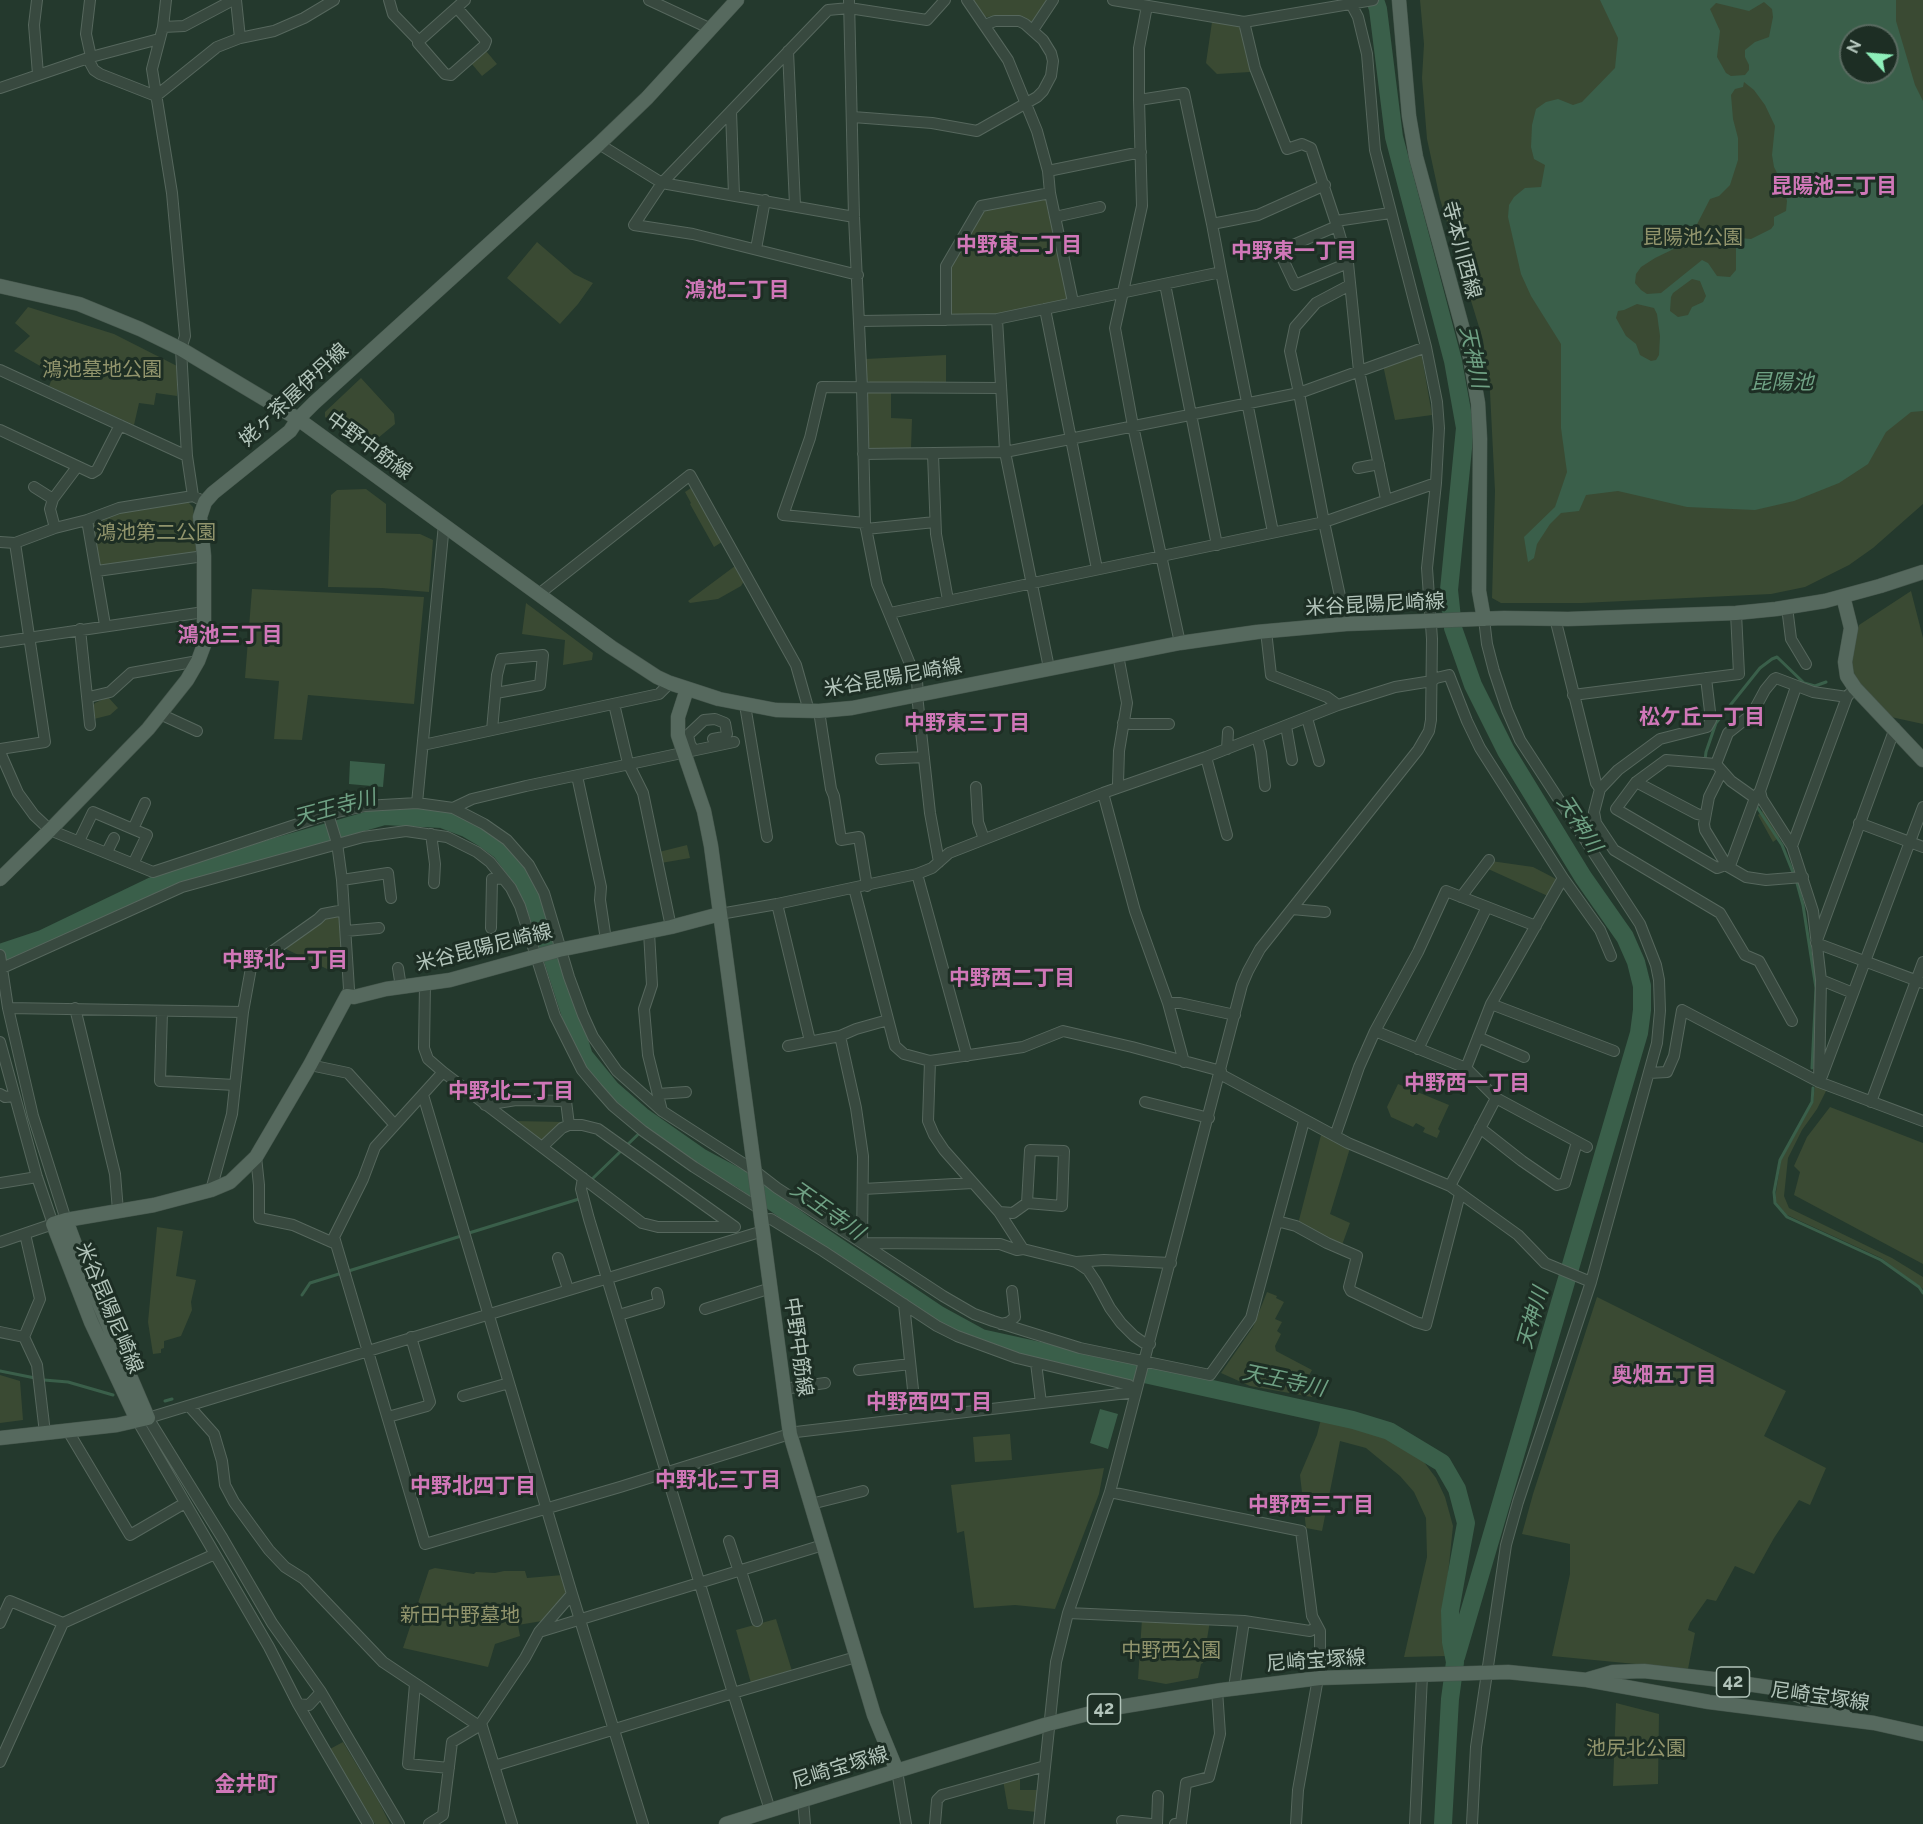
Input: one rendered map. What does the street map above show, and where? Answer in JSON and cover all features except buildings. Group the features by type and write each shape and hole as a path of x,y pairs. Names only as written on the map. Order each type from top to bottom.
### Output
{"main road":[{"name":"姥ヶ茶屋伊丹線","path":"199,499 213,493 290,431 298,418 647,98 737,0"},
{"name":"寺本川西線","path":"1399,0 1409,116 1416,157 1469,352 1478,403 1480,439 1477,619"},
{"name":"中野中筋線","path":"0,286 79,304 140,328 181,349 298,418 612,647 670,683 687,689"},
{"path":"0,879 79,801 160,714 187,680 198,661 204,645 204,556 199,499"},
{"name":"米谷昆陽尼崎線","path":"687,689 719,699 776,710 814,711 852,708 1180,643 1266,631 1346,624 1477,619 1636,618 1736,613 1787,607 1843,596 1923,572"},
{"path":"1843,596 1851,628 1845,670 1851,692 1895,728 1923,760"},
{"path":"687,689 678,717 678,735 689,748 693,775 704,811 720,914"},
{"name":"米谷昆陽尼崎線","path":"142,1419 91,1323 59,1222 154,1205 211,1190 230,1182 256,1157 347,996 354,997 450,980 538,955 649,932 720,914"},
{"name":"中野中筋線","path":"720,914 790,1434 874,1715 897,1771"},
{"path":"0,1438 117,1425 142,1419"},
{"name":"42","path":"1587,1680 1613,1672 1644,1671 1781,1689 1874,1723"},
{"name":"尼崎宝塚線","path":"726,1824 1048,1724 1107,1709 1217,1690 1319,1678 1481,1673 1587,1680 1709,1702 1874,1723 1923,1734"}],"street":[{"path":"37,0 34,25 38,74"},
{"path":"90,0 86,34 94,70 156,96"},
{"path":"0,542 15,543 119,508 199,499 187,456 181,349 185,336 172,193 152,69 163,27 166,0"},
{"path":"163,27 184,26 234,0 240,38"},
{"path":"156,96 217,47 240,38 274,31 304,18 334,0"},
{"path":"389,0 393,14 445,74 451,75 484,46 486,41 461,4 418,41"},
{"path":"649,0 711,29"},
{"path":"858,274 693,234 634,225 662,183 828,9 849,4 927,20 945,0"},
{"path":"967,0 1008,60 1027,103 1048,171 1050,193 1073,302"},
{"path":"1033,30 1053,0"},
{"path":"1113,0 1244,22 1373,0"},
{"path":"1039,1824 1056,1662 1068,1613 1110,1492 1242,985 1254,958 1424,741 1431,720 1434,622 1427,568 1436,483 1439,428 1437,402 1426,347 1375,150 1367,54 1352,2"},
{"path":"849,4 865,526 877,584 917,681 930,813 939,862"},
{"path":"1147,6 1140,48 1142,206 1115,328 1180,643"},
{"path":"853,117 932,123 977,131 1027,103 1043,91 1052,76 1051,53 1043,40 1025,24 1012,20 995,21 985,25"},
{"path":"1244,22 1255,68 1287,149 1302,144 1311,148 1325,185 1348,263 1359,371 1386,500"},
{"path":"0,88 38,74 159,39"},
{"path":"788,51 795,205"},
{"path":"1139,100 1184,93 1273,532"},
{"path":"731,111 734,195"},
{"path":"599,144 662,183 854,217"},
{"path":"1048,171 1141,152"},
{"path":"1212,224 1258,215 1325,185"},
{"path":"946,320 946,266 981,206 1050,193"},
{"path":"756,249 765,200"},
{"path":"1055,218 1100,207"},
{"path":"1348,263 1295,285 1279,252 1336,223 1390,213"},
{"path":"860,321 997,319 1221,272"},
{"path":"1165,284 1217,545"},
{"path":"1346,624 1290,351 1294,327 1316,303 1350,285"},
{"path":"1045,309 1097,569"},
{"path":"997,319 1005,452 1049,668"},
{"path":"863,454 1005,452 1299,393 1426,347"},
{"path":"0,370 187,456"},
{"path":"935,522 865,526 783,515 810,438 822,387 1001,388"},
{"path":"0,430 92,473 98,470 120,425"},
{"path":"933,454 936,534 948,600"},
{"path":"1358,468 1379,464"},
{"path":"55,528 50,509 53,499 77,467"},
{"path":"539,594 690,476 796,665 814,711 834,796 841,840 859,837 867,886"},
{"path":"890,613 1324,522 1436,483"},
{"path":"34,487 53,499"},
{"path":"87,520 105,626"},
{"path":"417,803 444,524"},
{"path":"15,543 31,637 45,742 0,751 18,793 50,830 134,862 153,872 365,806 417,803 453,808 495,831 529,864 544,893 569,977 593,1037 617,1071 662,1111 755,1174 974,1314 1080,1348 1210,1375 1251,1318 1304,1121"},
{"path":"97,572 204,556"},
{"path":"1787,607 1792,649 1806,664"},
{"path":"0,642 204,612"},
{"path":"1573,695 1739,674 1736,613"},
{"path":"1555,618 1596,783 1600,789"},
{"path":"1472,1824 1481,1673 1506,1545 1649,1073 1657,1043 1660,1011 1659,980 1649,944 1640,924 1520,740 1507,710 1477,619"},
{"path":"80,629 89,698 90,725"},
{"path":"1266,631 1272,675 1327,697 1338,705"},
{"path":"492,730 496,693 501,659 543,655 540,685 496,693"},
{"path":"1118,655 1127,703 1119,751 1118,783 1120,788"},
{"path":"89,698 110,692 131,673 198,661"},
{"path":"720,914 867,886 917,874 932,868 949,853 1338,705 1395,687 1432,681 1449,675 1480,748 1563,878 1600,930 1611,956"},
{"path":"1706,678 1711,720 1707,726 1654,742 1625,764 1600,789 1594,812 1596,823 1614,850 1720,913 1732,940 1745,955 1759,961 1760,972 1787,1017"},
{"path":"1803,877 1767,880 1746,877 1727,866 1704,824 1711,791 1728,733 1752,714 1774,679 1825,695 1851,692"},
{"path":"423,745 659,694 670,683"},
{"path":"1796,687 1758,794 1731,863 1727,866 1717,868 1616,809 1636,782 1666,760 1719,767 1731,781 1758,794 1762,799 1792,846 1813,911 1821,980 1819,1082"},
{"path":"1792,846 1851,692"},
{"path":"614,704 628,763 643,793 671,927"},
{"path":"745,705 751,772 767,819 767,837"},
{"path":"160,714 190,730"},
{"path":"1307,718 1319,761"},
{"path":"1123,723 1169,724"},
{"path":"1286,726 1292,760"},
{"path":"1816,943 1895,728"},
{"path":"1227,732 1227,749"},
{"path":"1257,737 1261,752 1264,786"},
{"path":"453,808 472,799 578,776 689,748 734,742"},
{"path":"881,759 924,757"},
{"path":"1206,757 1227,835"},
{"path":"578,776 601,887 600,900 606,940"},
{"path":"1636,782 1705,816"},
{"path":"976,787 978,822 984,839"},
{"path":"1103,793 1135,911 1168,1003 1184,1062"},
{"path":"79,801 82,806 93,812 147,835 134,862"},
{"path":"133,829 145,803"},
{"path":"1819,1082 1923,807"},
{"path":"79,841 93,812"},
{"path":"329,817 336,841 342,880 349,989 347,996"},
{"path":"1859,823 1923,847"},
{"path":"59,1222 33,1116 1,964 182,887 336,841 406,831 431,834 447,837 477,852 490,862 511,888 538,955 555,1016 582,1070 613,1106 642,1130 761,1216 771,1219 937,1326 957,1336 1036,1363 1138,1388"},
{"path":"431,834 435,864 434,884"},
{"path":"107,852 114,838"},
{"path":"1461,897 1489,860"},
{"path":"342,880 388,873 391,898"},
{"path":"917,874 967,1056"},
{"path":"491,928 492,879 503,878"},
{"path":"1466,1068 1491,1004 1563,878"},
{"path":"854,888 895,1046 899,1051 930,1061 1023,1047 1063,1031 1132,1047 1220,1073 1304,1121 1450,1186 1518,1235 1545,1263 1587,1280"},
{"path":"1335,1136 1359,1067 1418,952 1446,891 1536,926"},
{"path":"777,904 810,1041"},
{"path":"1418,1049 1487,907"},
{"path":"1292,909 1325,912"},
{"path":"211,1190 232,1114 243,1012 253,965 322,914 344,910"},
{"path":"346,931 378,928"},
{"path":"649,932 652,985 644,1010 648,1055 662,1111"},
{"path":"1816,943 1920,982"},
{"path":"1871,1102 1920,982 1923,962"},
{"path":"398,968 401,987"},
{"path":"1821,980 1853,993"},
{"path":"425,984 424,1048 428,1059 485,1105 642,1223 657,1227 735,1227"},
{"path":"1168,1003 1180,1003 1234,1015"},
{"path":"1491,1004 1614,1051"},
{"path":"9,1008 243,1012"},
{"path":"75,1008 115,1174 118,1211"},
{"path":"1649,1073 1667,1072 1674,1056 1682,1010 1819,1082 1923,1121"},
{"path":"162,1012 160,1081 235,1085"},
{"path":"788,1046 840,1036 888,1020"},
{"path":"1375,1032 1466,1068 1496,1098 1582,1145 1565,1183 1557,1185 1513,1155 1480,1128"},
{"path":"840,1036 859,1124 863,1156 862,1243"},
{"path":"1478,1036 1524,1057"},
{"path":"0,1042 37,1177 59,1222"},
{"path":"930,1061 928,1121 934,1136 999,1212 1023,1249"},
{"path":"310,1065 348,1073 394,1124"},
{"path":"443,1072 375,1147 363,1179 334,1237 426,1544 790,1434 1041,1403 1138,1388"},
{"path":"658,1094 686,1092"},
{"path":"0,1094 5,1097 14,1096"},
{"path":"423,1095 643,1824"},
{"path":"1450,1186 1496,1098"},
{"path":"485,1105 516,1100 566,1101 569,1125"},
{"path":"1145,1102 1160,1103 1209,1118"},
{"path":"542,1147 562,1128 569,1125 598,1129 747,1236"},
{"path":"999,1212 1013,1213 1027,1203 1062,1206 1064,1151 1030,1150 1027,1203"},
{"path":"256,1157 259,1218 293,1225 336,1244"},
{"path":"0,1183 37,1177"},
{"path":"583,1178 581,1189 699,1583 770,1810"},
{"path":"863,1189 973,1183"},
{"path":"1277,1221 1296,1226 1357,1256 1349,1287 1351,1291 1426,1325 1460,1194"},
{"path":"142,1419 747,1236 761,1216"},
{"path":"0,1242 59,1222"},
{"path":"26,1234 40,1299 24,1337 37,1365 45,1434"},
{"path":"862,1243 1000,1244 1017,1250 1023,1249 1076,1262 1104,1260 1171,1263"},
{"path":"558,1258 568,1289"},
{"path":"1076,1262 1088,1270 1121,1323 1134,1336 1150,1344"},
{"path":"714,1309 771,1288"},
{"path":"1001,1324 1015,1317 1012,1291"},
{"path":"619,1315 659,1303"},
{"path":"904,1304 916,1418"},
{"path":"0,1332 24,1337"},
{"path":"388,1417 427,1406 430,1402 411,1337"},
{"path":"1036,1363 1041,1403"},
{"path":"859,1370 910,1364"},
{"path":"463,1396 509,1383"},
{"path":"784,1389 825,1383"},
{"path":"189,1406 214,1434 222,1461 225,1485 234,1502 269,1550 285,1567 304,1579 383,1662 480,1725 512,1824"},
{"path":"142,1419 185,1503 368,1824"},
{"path":"142,1419 223,1539 272,1623 321,1692 399,1824"},
{"path":"68,1431 130,1535 185,1503"},
{"path":"811,1504 863,1491"},
{"path":"1110,1492 1301,1531 1312,1616 1320,1631 1319,1678 1298,1790 1296,1824"},
{"path":"729,1542 756,1621"},
{"path":"539,1632 823,1545"},
{"path":"0,1762 5,1739 63,1623 215,1554"},
{"path":"429,1824 443,1815 452,1742 480,1725 525,1658 539,1632 572,1594"},
{"path":"0,1623 10,1600 63,1623"},
{"path":"1068,1613 1244,1622 1310,1631 1317,1627"},
{"path":"1234,1688 1244,1622"},
{"path":"494,1766 856,1657"},
{"path":"1415,1824 1425,1676"},
{"path":"415,1684 408,1764 449,1768"},
{"path":"1176,1824 1181,1823 1186,1783 1209,1778 1220,1734 1217,1690"},
{"path":"298,1704 309,1705 321,1692"},
{"path":"935,1824 937,1800 942,1796 1045,1766"},
{"path":"897,1771 906,1824"},
{"path":"1156,1824 1158,1796"},
{"path":"803,1800 805,1824"},
{"path":"1122,1821 1151,1824"}],"green space":[{"path":"971,0 1046,0 1036,21 1029,22 1009,15 981,16"},
{"name":"昆陽池公園","path":"1420,0 1923,0 1923,504 1873,548 1849,565 1805,587 1771,594 1582,603 1501,603 1492,598 1495,491 1490,392 1483,340 1440,199 1427,139 1422,78 1424,44"},
{"path":"1212,22 1239,24 1252,70 1250,72 1217,74 1206,63"},
{"path":"486,51 497,64 482,76 471,63"},
{"path":"1045,196 1049,199 1069,297 999,315 955,316 951,313 950,265 982,211"},
{"path":"537,242 574,274 593,283 560,324 507,278"},
{"name":"鴻池墓地公園","path":"28,307 114,334 177,366 177,396 156,393 154,405 139,403 134,425 49,386 54,374 14,351 30,336 15,323"},
{"path":"1418,353 1422,357 1432,415 1395,420 1383,365"},
{"path":"946,355 946,382 870,382 866,380 865,359"},
{"path":"361,378 394,414 395,424 367,447 325,417 325,412"},
{"path":"870,390 891,391 891,418 912,419 911,448 871,449 867,445 867,395"},
{"path":"691,488 722,542 714,547 685,492"},
{"path":"366,489 386,504 386,533 420,534 433,540 429,592 328,587 331,495 337,490"},
{"name":"鴻池第二公園","path":"188,502 193,507 198,553 100,568 91,523 116,512"},
{"path":"735,566 744,581 741,586 718,599 690,603 688,601"},
{"path":"252,589 424,597 414,704 308,695 302,740 274,739 279,681 245,678"},
{"path":"1911,591 1923,638 1923,724 1891,717 1852,674 1849,661 1859,625"},
{"path":"526,603 593,653 592,660 563,665 565,640 522,634"},
{"path":"108,697 118,708 110,715 94,719 93,706"},
{"path":"1764,810 1781,836 1773,842 1758,815"},
{"path":"687,845 690,858 661,863 659,852"},
{"path":"1491,861 1533,867 1560,881 1550,897 1486,868"},
{"path":"342,911 343,955 331,955 330,969 284,948 327,915"},
{"path":"1398,1084 1449,1105 1438,1129 1440,1131 1437,1138 1423,1132 1425,1128 1416,1123 1413,1127 1391,1117 1387,1107"},
{"path":"1815,1084 1827,1089 1788,1158 1784,1196 1789,1208 1892,1258 1923,1277 1923,1289 1881,1258 1787,1215 1776,1202 1781,1160 1813,1103"},
{"path":"1830,1107 1923,1143 1923,1264 1794,1195 1800,1172 1794,1166 1807,1137"},
{"path":"514,1121 565,1122 541,1141"},
{"path":"1321,1135 1350,1148 1330,1214 1350,1223 1342,1245 1298,1224"},
{"path":"157,1227 183,1231 176,1276 196,1280 191,1302 192,1310 181,1336 164,1341 161,1353 153,1354 148,1322"},
{"path":"1267,1292 1284,1302 1275,1319 1282,1322 1277,1331 1281,1334 1275,1346 1276,1351 1312,1370 1307,1379 1317,1384 1312,1397 1250,1386 1221,1373 1253,1327"},
{"path":"1597,1297 1786,1391 1764,1436 1826,1468 1810,1505 1799,1500 1754,1574 1735,1566 1716,1601 1707,1599 1690,1623 1688,1630 1695,1633 1688,1669 1552,1656 1570,1574 1570,1544 1522,1534"},
{"path":"0,1375 20,1381 23,1420 0,1423"},
{"path":"1321,1419 1369,1429 1400,1440 1421,1458 1436,1478 1445,1497 1453,1526 1445,1603 1446,1656 1404,1657 1427,1557 1426,1518 1414,1492 1400,1476 1366,1448 1340,1441 1322,1531 1306,1528 1300,1475 1317,1435"},
{"path":"1010,1434 1012,1460 975,1462 973,1437"},
{"path":"1104,1468 1099,1494 1055,1609 1015,1605 974,1608 964,1531 957,1533 951,1485"},
{"name":"新田中野墓地","path":"435,1568 474,1574 476,1572 525,1571 527,1578 563,1575 567,1591 542,1621 518,1625 520,1636 495,1644 488,1667 403,1648 429,1570"},
{"path":"776,1619 792,1671 751,1683 736,1630"},
{"name":"中野西公園","path":"1142,1619 1210,1621 1203,1663 1198,1678 1166,1684 1138,1679"},
{"name":"池尻北公園","path":"1616,1703 1659,1714 1658,1784 1613,1786"},
{"path":"343,1742 390,1824 375,1824 330,1749"},
{"path":"1020,1776 1020,1790 1039,1790 1037,1812 1008,1809 1003,1780"}],"water":[{"name":"昆陽池","path":"1600,0 1896,0 1897,24 1839,24 1839,84 1899,84 1899,31 1915,85 1923,101 1923,411 1911,412 1886,432 1868,464 1839,483 1794,501 1755,510 1687,507 1618,491 1586,495 1579,511 1561,513 1550,524 1537,544 1534,558 1528,562 1524,537 1555,507 1567,472 1561,428 1561,344 1531,296 1521,274 1508,217 1509,205 1514,197 1525,188 1541,187 1545,165 1534,159 1531,147 1532,125 1536,109 1546,102 1558,99 1573,105 1582,102 1615,68 1618,38","holes":["1764,2 1772,9 1773,17 1769,37 1755,42 1745,50 1745,57 1749,65 1749,70 1745,75 1731,76 1726,73 1717,57 1720,31 1710,9 1716,3 1749,11","1744,82 1754,90 1765,105 1775,126 1772,155 1774,167 1783,185 1787,201 1786,211 1774,217 1774,225 1771,229 1751,239 1736,240 1736,270 1730,277 1717,276 1708,263 1702,260 1661,293 1647,294 1635,283 1636,274 1641,267 1684,244 1691,236 1710,199 1719,196 1730,185 1738,160 1738,138 1733,119 1731,95 1735,89 1743,87","1692,279 1700,281 1706,296 1703,302 1692,307 1688,315 1678,317 1670,311 1673,293","1637,304 1654,308 1660,336 1659,355 1656,360 1651,361 1640,355 1636,344 1626,336 1616,318 1618,311"]},
{"path":"350,761 385,764 383,787 349,784"},
{"path":"1100,1409 1118,1414 1108,1449 1090,1443"}],"waterway":[{"name":"天神川","path":"1375,0 1394,137 1453,361 1465,428 1449,590 1453,628 1473,685 1506,751 1583,877 1625,937 1636,962 1642,986 1639,1033 1456,1657"},
{"path":"1705,760 1716,723 1760,668 1772,659 1777,657 1804,683 1815,686 1826,682"},
{"path":"1757,807 1782,845 1794,875"},
{"name":"天王寺川","path":"0,953 42,939 171,877 384,816 442,819 466,828 483,838 501,851 525,883 538,914 584,1056 611,1089 642,1116 702,1158 741,1179 939,1315 981,1338 1353,1420 1389,1431 1442,1463 1457,1489 1466,1523 1450,1611 1451,1642 1455,1662 1450,1699 1443,1824"},
{"path":"1797,883 1803,905 1816,988 1812,1068"},
{"path":"1813,1088 1812,1102 1780,1160 1774,1192 1775,1203 1787,1217 1881,1260 1919,1287 1923,1293"},
{"path":"626,1146 651,1122"},
{"path":"590,1181 621,1151"},
{"path":"469,1233 579,1199"},
{"path":"302,1295 310,1283 461,1236"},
{"path":"0,1371 35,1378"},
{"path":"44,1380 68,1382 113,1395"},
{"path":"165,1401 172,1399"}],"district":[{"name":"昆陽池三丁目","path":"1834,187"},
{"name":"中野東二丁目","path":"1019,246"},
{"name":"中野東一丁目","path":"1294,252"},
{"name":"鴻池二丁目","path":"737,291"},
{"name":"鴻池三丁目","path":"230,636"},
{"name":"松ケ丘一丁目","path":"1702,718"},
{"name":"中野東三丁目","path":"967,724"},
{"name":"中野北一丁目","path":"285,961"},
{"name":"中野西二丁目","path":"1012,979"},
{"name":"中野西一丁目","path":"1467,1084"},
{"name":"中野北二丁目","path":"511,1092"},
{"name":"奥畑五丁目","path":"1664,1376"},
{"name":"中野西四丁目","path":"929,1403"},
{"name":"中野北三丁目","path":"718,1481"},
{"name":"中野北四丁目","path":"473,1487"},
{"name":"中野西三丁目","path":"1311,1506"},
{"name":"金井町","path":"246,1785"}]}
